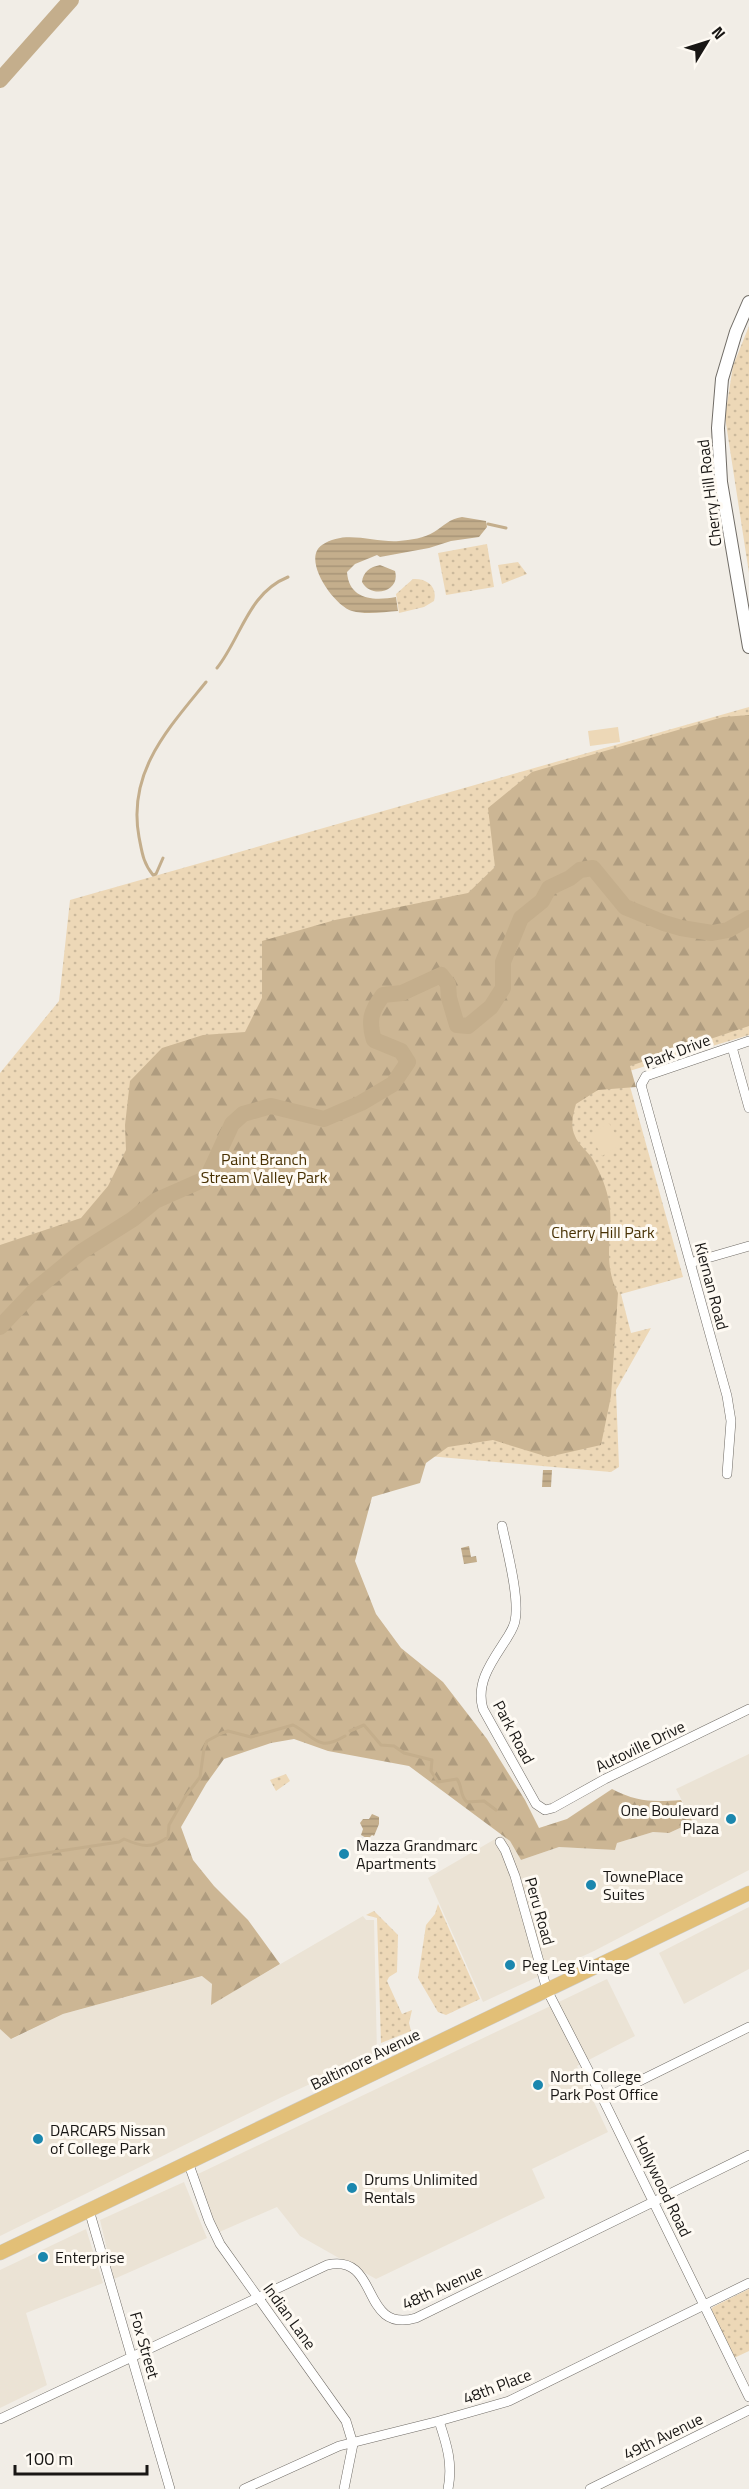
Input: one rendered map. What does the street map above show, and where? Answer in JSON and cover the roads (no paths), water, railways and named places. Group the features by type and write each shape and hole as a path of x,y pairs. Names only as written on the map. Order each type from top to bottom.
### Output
{"main road":[{"name":"Cherry Hill Road","path":"749,302 736,332 722,379 718,428 721,482 749,647"},
{"name":"Baltimore Avenue","path":"0,2253 748,1895"}],"street":[{"name":"Park Drive","path":"647,1108 641,1085 646,1076 749,1041"},
{"path":"732,1047 749,1108"},
{"name":"Kiernan Road","path":"647,1108 727,1396 731,1421 728,1474"},
{"path":"690,1263 749,1246"},
{"name":"Park Road","path":"502,1526 514,1595 515,1621 480,1688 481,1701 483,1709 536,1804 545,1810"},
{"name":"Autoville Drive","path":"545,1810 749,1709"},
{"name":"Peru Road","path":"500,1842 515,1876 547,1990"},
{"name":"Hollywood Road","path":"547,1990 603,2098 749,2397"},
{"path":"603,2098 749,2027"},
{"name":"48th Avenue","path":"0,2419 327,2265 347,2265 358,2273 382,2314 402,2322 416,2318 749,2155"},
{"name":"Indian Lane","path":"188,2162 213,2232 229,2259 342,2414 349,2427 353,2444"},
{"name":"Fox Street","path":"89,2210 133,2355 170,2489"},
{"name":"48th Place","path":"244,2489 339,2446 509,2401 749,2283"},
{"name":"49th Avenue","path":"590,2489 749,2410"},
{"path":"439,2421 450,2455 451,2476 448,2489"},
{"path":"344,2489 353,2444"}],"waterway":[{"path":"0,80 71,0"},
{"path":"488,524 506,528"},
{"path":"217,668 254,605 274,584 288,577"},
{"path":"163,858 156,874 153,875 145,862 139,837 137,814 139,792 154,753 178,717 206,682"},
{"path":"0,1327 36,1289 81,1252 133,1219 155,1201 207,1178 232,1124 243,1114 271,1106 324,1119 361,1103 393,1084 408,1062 401,1051 374,1040 371,1027 372,1016 383,995 402,993 441,975 448,984 449,998 457,1025 468,1026 491,1007 503,988 503,962 521,918 542,901 549,888 570,878 580,870 593,868 625,907 681,928 712,933 728,930 749,918"},
{"path":"0,1860 119,1842 124,1839 147,1846 157,1844 168,1837 169,1825 200,1777 207,1741 222,1733 228,1731 251,1737 293,1725 322,1743 336,1741 345,1736"},
{"path":"350,1731 364,1725 381,1745 394,1746 404,1753 432,1760 431,1771 438,1782 457,1779 467,1802 484,1801 496,1810"}],"place":[{"name":"One Boulevard Plaza","path":"731,1819"},
{"name":"Mazza Grandmarc Apartments","path":"344,1854"},
{"name":"TownePlace Suites","path":"591,1885"},
{"name":"Peg Leg Vintage","path":"510,1965"},
{"name":"North College Park Post Office","path":"538,2085"},
{"name":"DARCARS Nissan of College Park","path":"38,2139"},
{"name":"Drums Unlimited Rentals","path":"352,2188"},
{"name":"Enterprise","path":"43,2257"}],"park label":[{"name":"Paint Branch Stream Valley Park","path":"264,1168"},
{"name":"Cherry Hill Park","path":"603,1232"}]}
